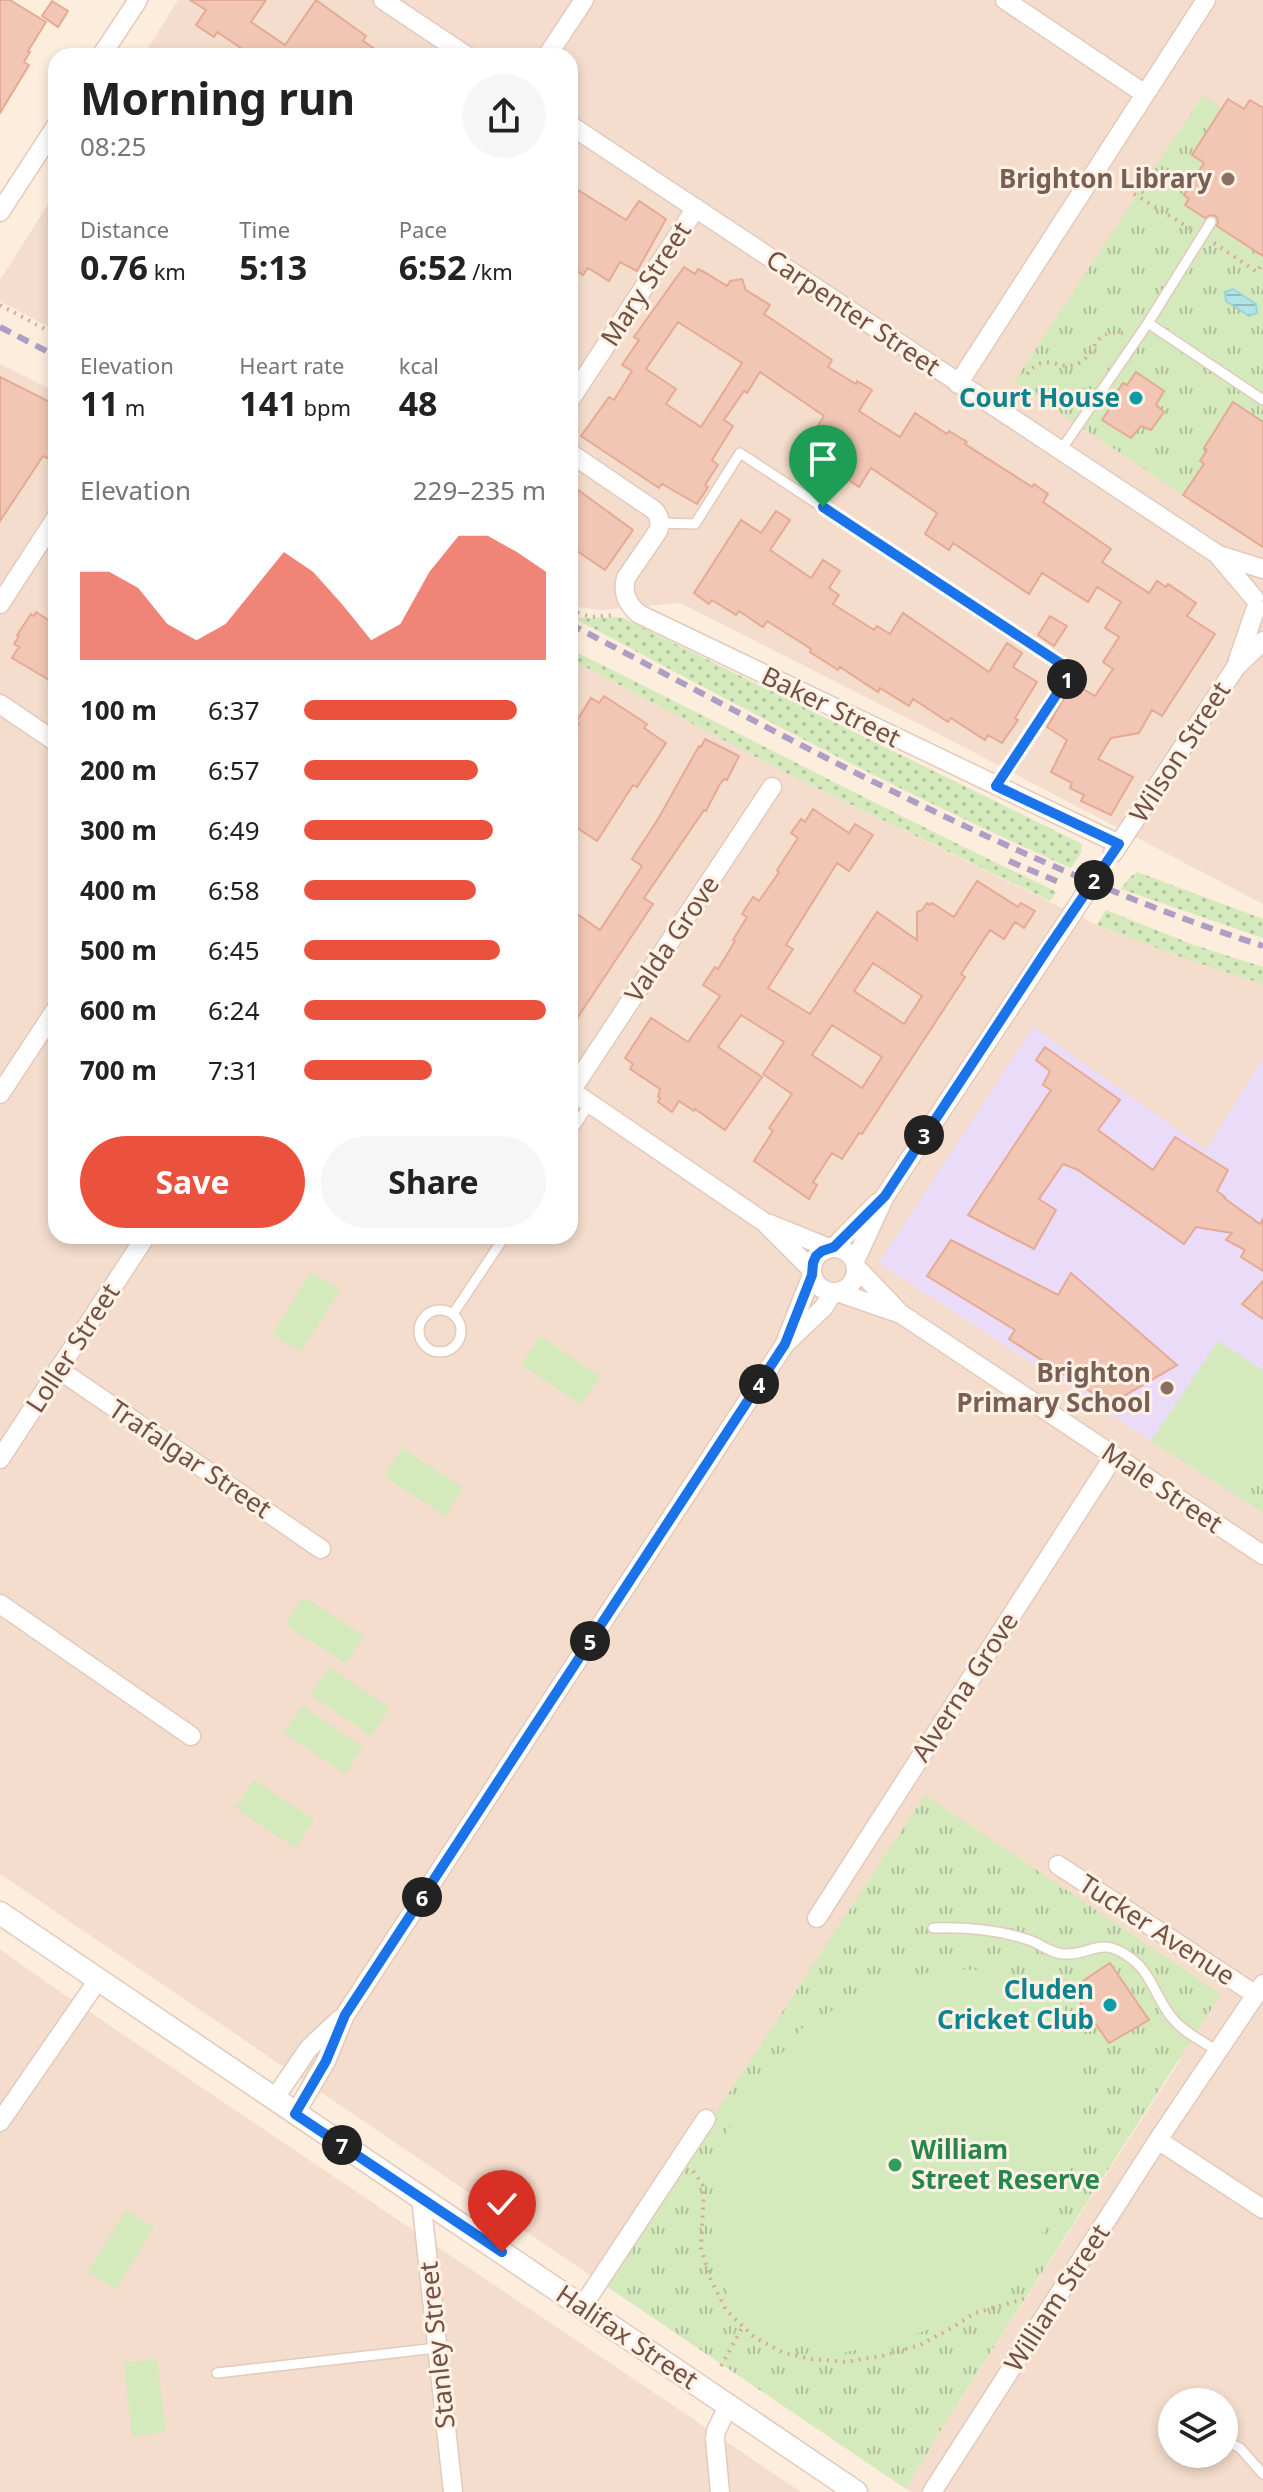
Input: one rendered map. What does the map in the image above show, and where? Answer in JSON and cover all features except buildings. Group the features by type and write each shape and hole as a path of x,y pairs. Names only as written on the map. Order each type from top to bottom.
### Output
{"street":[{"path":"106,48 138,0"},
{"path":"383,0 455,48"},
{"path":"552,48 584,0"},
{"path":"1005,0 1145,94"},
{"path":"958,384 1206,0"},
{"name":"Carpenter Street","path":"578,130 1217,554 1263,569"},
{"path":"0,212 48,138"},
{"name":"Mary Street","path":"578,388 696,208"},
{"path":"578,458 654,510 660,523 658,531 626,578 624,593 631,607"},
{"path":"0,604 48,530"},
{"name":"Carpenter Street","path":"1217,554 1258,608"},
{"name":"Wilson Street","path":"1236,667 1258,608 1256,590 1263,579"},
{"name":"Baker Street","path":"631,607 653,621 1119,844"},
{"name":"Wilson Street","path":"856,1264 885,1196 1236,667 1263,641"},
{"path":"0,704 48,737"},
{"name":"Valda Grove","path":"578,1078 772,787"},
{"path":"0,1094 48,1021"},
{"path":"578,1095 764,1222 812,1273 820,1287 835,1292"},
{"name":"Wilson Street","path":"832,1247 885,1196"},
{"path":"764,1222 847,1251 856,1264 854,1281 850,1286 835,1292 824,1307 785,1344"},
{"name":"Loller Street","path":"0,1459 141,1244"},
{"path":"295,2114 326,2061 345,2015 785,1344 816,1256 832,1247"},
{"name":"Male Street","path":"856,1264 901,1314 1263,1555"},
{"name":"Male Street","path":"835,1292 901,1314"},
{"name":"Trafalgar Street","path":"58,1369 321,1549"},
{"name":"Alverna Grove","path":"817,1918 1114,1456"},
{"path":"0,1604 191,1736"},
{"name":"Tucker Avenue","path":"1058,1865 1261,1988"},
{"name":"Halifax Street","path":"0,1913 856,2492"},
{"path":"0,2122 98,1980"},
{"name":"William Street","path":"932,2492 1158,2140 1261,1988"},
{"path":"274,2099 309,2048 345,2015"},
{"path":"582,2307 706,2119"},
{"path":"1158,2140 1263,2209"},
{"name":"Stanley Street","path":"421,2198 453,2492"},
{"path":"720,2492 715,2439 728,2406"}],"lane":[{"path":"1060,451 1148,323 1211,222"},
{"path":"1148,323 1263,400"},
{"path":"660,523 695,524 740,453 1072,671 996,786"},
{"path":"578,1122 590,1103"},
{"path":"453,1314 500,1244"},
{"path":"440,1310 453,1314 458,1320 461,1334 454,1347 441,1352 427,1348 418,1331 423,1318 440,1310"},
{"path":"933,1928 978,1928 1031,1941 1061,1954 1093,1947 1110,1947 1134,1960 1143,1970 1172,2019 1219,2052"},
{"path":"217,2373 437,2348"},
{"path":"1238,2447 1263,2474"}],"path":[{"path":"1134,194 1257,272 1263,266"},
{"path":"0,305 48,331"},
{"path":"1027,374 1033,366 1045,362 1078,364 1105,335 1120,332 1135,342"},
{"path":"578,613 591,617 614,616 631,607"},
{"path":"691,2169 704,2187 701,2248 710,2278 726,2310 754,2337 782,2352 811,2359 846,2362 882,2356 920,2345 975,2313 1027,2298"},
{"path":"721,2366 743,2326"}],"shaded area":[{"path":"178,0 1263,0 1263,904 680,603 602,610 578,607 578,48 148,48"},
{"path":"48,205 48,327 0,301 0,280"},
{"path":"0,364 48,388 48,1244 578,1244 578,663 788,774 1097,925 1263,984 1263,1058 1207,1150 879,1263 1263,1514 1263,2492 911,2492 906,2489 944,2425 1181,2059 606,2286 0,1874"},
{"name":"Brighton Primary School","path":"1033,1027 1206,1150 1263,1058 1263,1514 879,1263"},
{"path":"0,1949 50,1985 801,2492 0,2492"}],"green space":[{"path":"1203,95 1222,108 1192,155 1204,163 1184,195 1189,199 1185,205 1263,256 1263,422 1233,403 1204,447 1207,450 1200,461 1204,464 1183,495 1014,382"},
{"path":"621,617 1082,844 1081,853 1071,868 818,747 578,618"},
{"path":"578,653 1057,892 1050,901 788,774 578,663"},
{"path":"1137,872 1263,919 1263,938 1121,889"},
{"path":"1106,910 1194,945 1263,967 1263,984 1097,925"},
{"path":"311,1272 340,1290 301,1352 272,1334"},
{"path":"540,1336 600,1377 581,1405 521,1364"},
{"path":"1218,1341 1263,1370 1263,1465 1241,1499 1151,1441"},
{"path":"402,1448 463,1488 445,1516 384,1476"},
{"path":"1263,1465 1263,1513 1241,1499"},
{"path":"303,1596 364,1636 346,1664 285,1624"},
{"path":"329,1667 390,1708 371,1736 311,1695"},
{"path":"302,1706 363,1747 345,1774 284,1733"},
{"path":"254,1780 314,1820 295,1848 235,1808"},
{"name":"William Street Reserve","path":"925,1795 1221,1994 906,2489 606,2286"},
{"name":"William Street Reserve","path":"948,1968 997,1972 1040,1997 1074,2051 1081,2131 1061,2203 1025,2260 991,2295 947,2323 896,2341 842,2353 792,2345 758,2329 729,2299 712,2253 712,2194 724,2136 752,2091 802,2028 876,1985"},
{"path":"126,2210 154,2227 116,2290 88,2272"},
{"path":"157,2359 166,2432 132,2436 124,2363"}],"water":[{"path":"1233,289 1256,304 1257,313 1249,316 1226,301 1225,292"}],"railway":[{"path":"0,327 48,352"},
{"path":"578,628 824,757 996,841 1172,914 1263,946"},
{"path":"1009,861 1061,883"}],"place":[{"name":"Brighton Library","path":"1228,179"},
{"name":"Court House","path":"1136,398"},
{"name":"Brighton Primary School","path":"1167,1388"},
{"name":"Cluden Cricket Club","path":"1110,2005"},
{"name":"William Street Reserve","path":"895,2165"}],"route":[{"path":"502,2252 295,2114 326,2061 345,2015 785,1344 812,1275 816,1256 834,1247 885,1196 1119,844 996,786 1072,671 823,507"}]}
